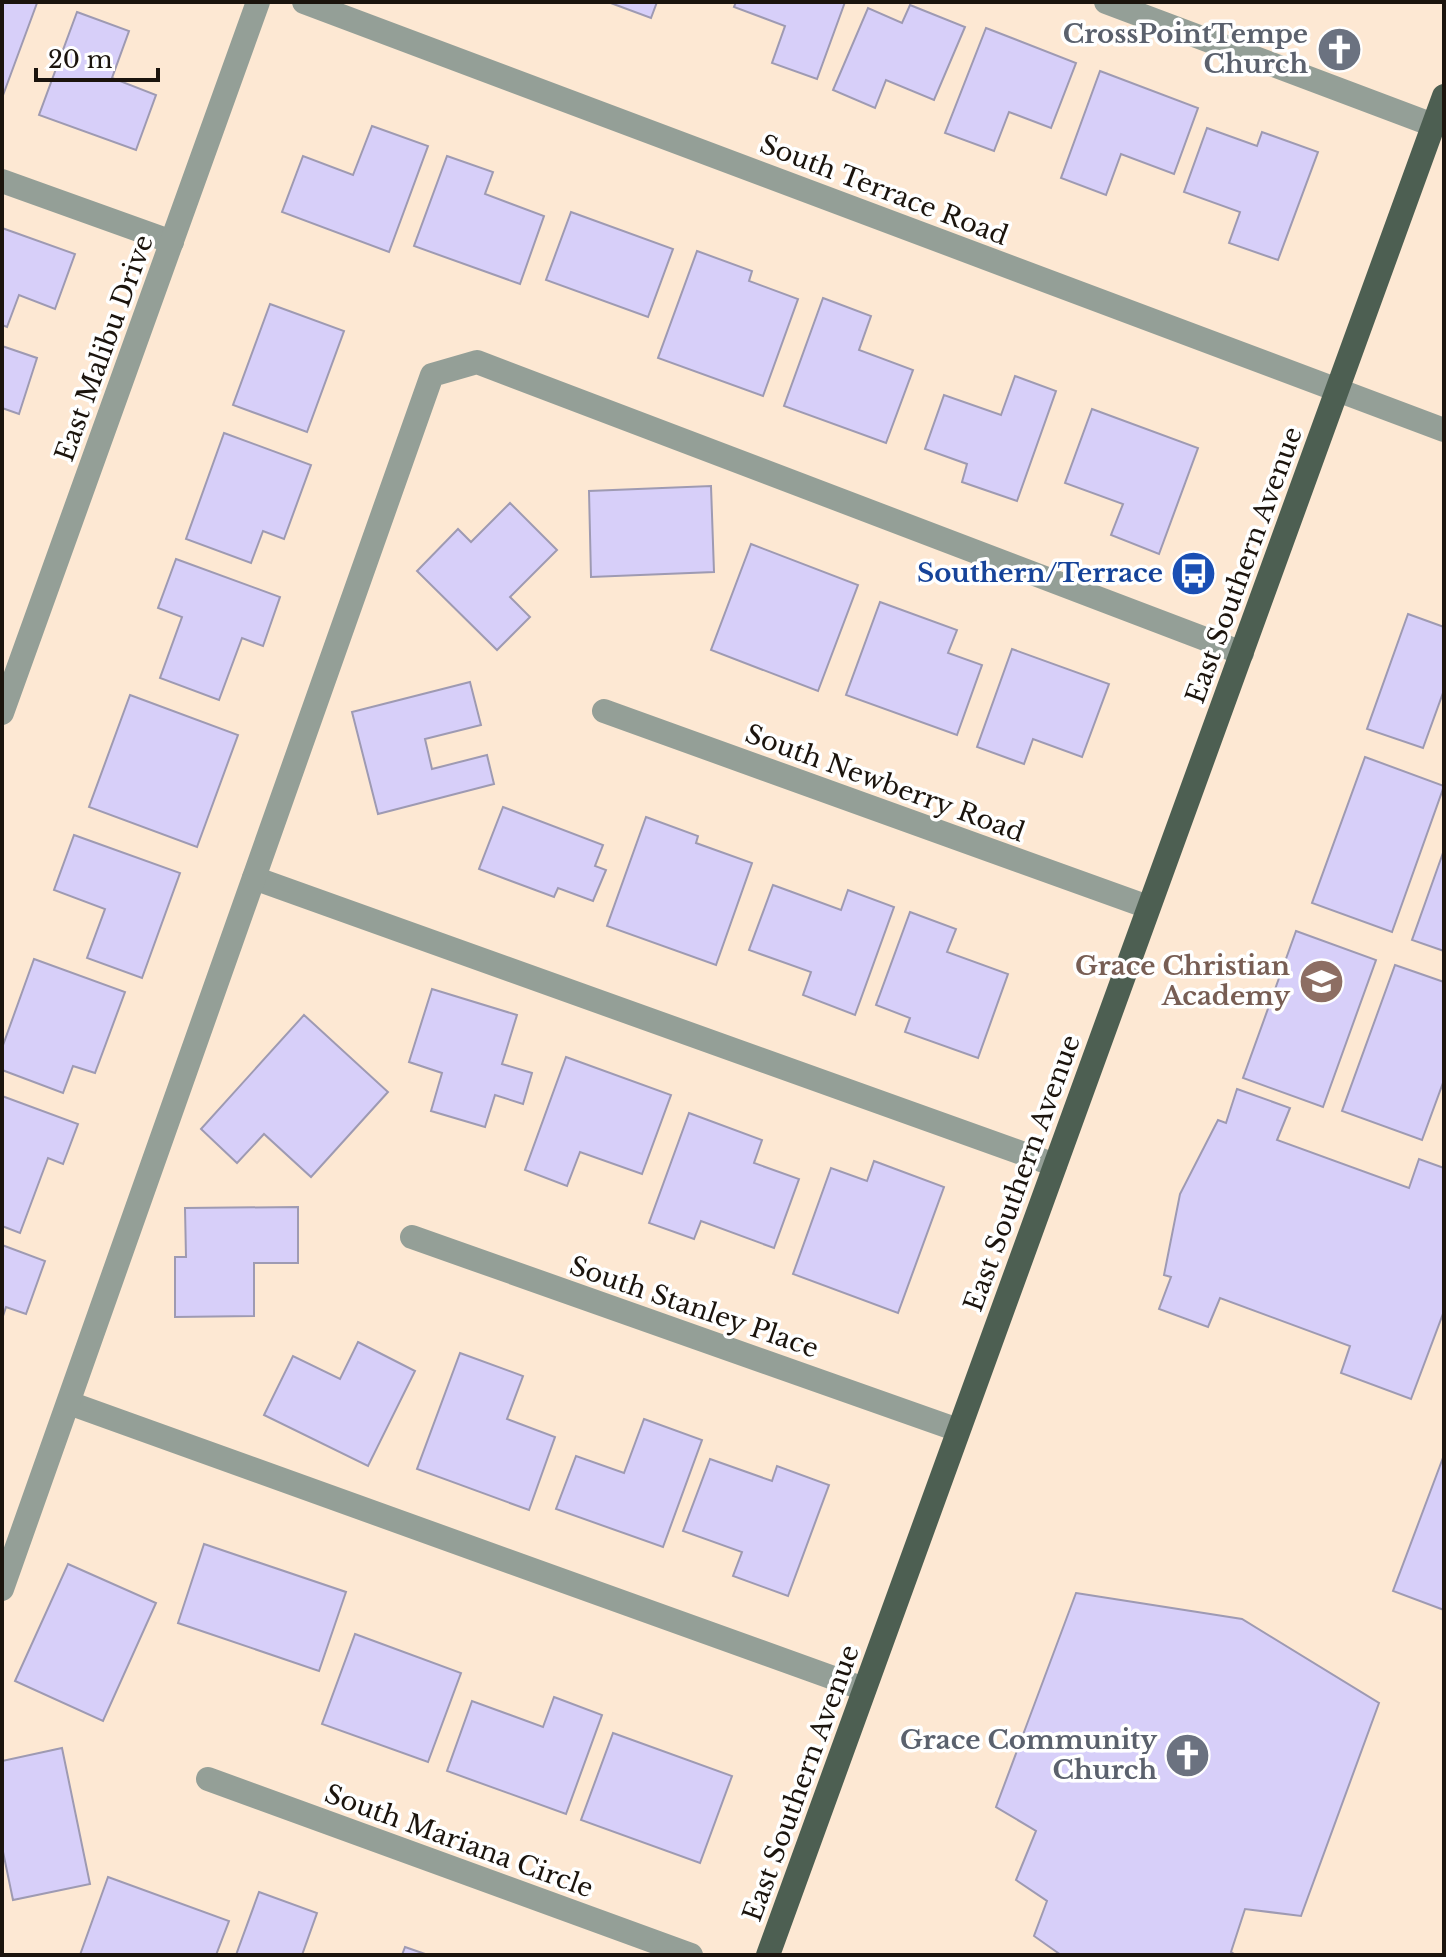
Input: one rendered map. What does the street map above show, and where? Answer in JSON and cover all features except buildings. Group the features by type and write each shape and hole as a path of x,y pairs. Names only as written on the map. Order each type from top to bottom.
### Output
{"main road":[{"name":"East Southern Avenue","path":"768,1955 1444,96"}],"street":[{"name":"East Malibu Drive","path":"2,713 258,2"},
{"name":"South Terrace Road","path":"304,2 1444,430"},
{"path":"1106,2 1433,125"},
{"path":"2,181 172,242"},
{"path":"2,1589 432,375 477,362 1242,653"},
{"name":"South Newberry Road","path":"604,711 1148,907"},
{"path":"254,878 1055,1165"},
{"name":"South Stanley Place","path":"412,1237 958,1430"},
{"path":"69,1403 864,1689"},
{"name":"South Mariana Circle","path":"208,1779 691,1955"}],"place":[{"name":"CrossPointTempe Church","path":"1339,49"},
{"name":"Southern/Terrace","path":"1194,573"},
{"name":"Grace Christian Academy","path":"1321,981"},
{"name":"Grace Community Church","path":"1188,1755"}]}
